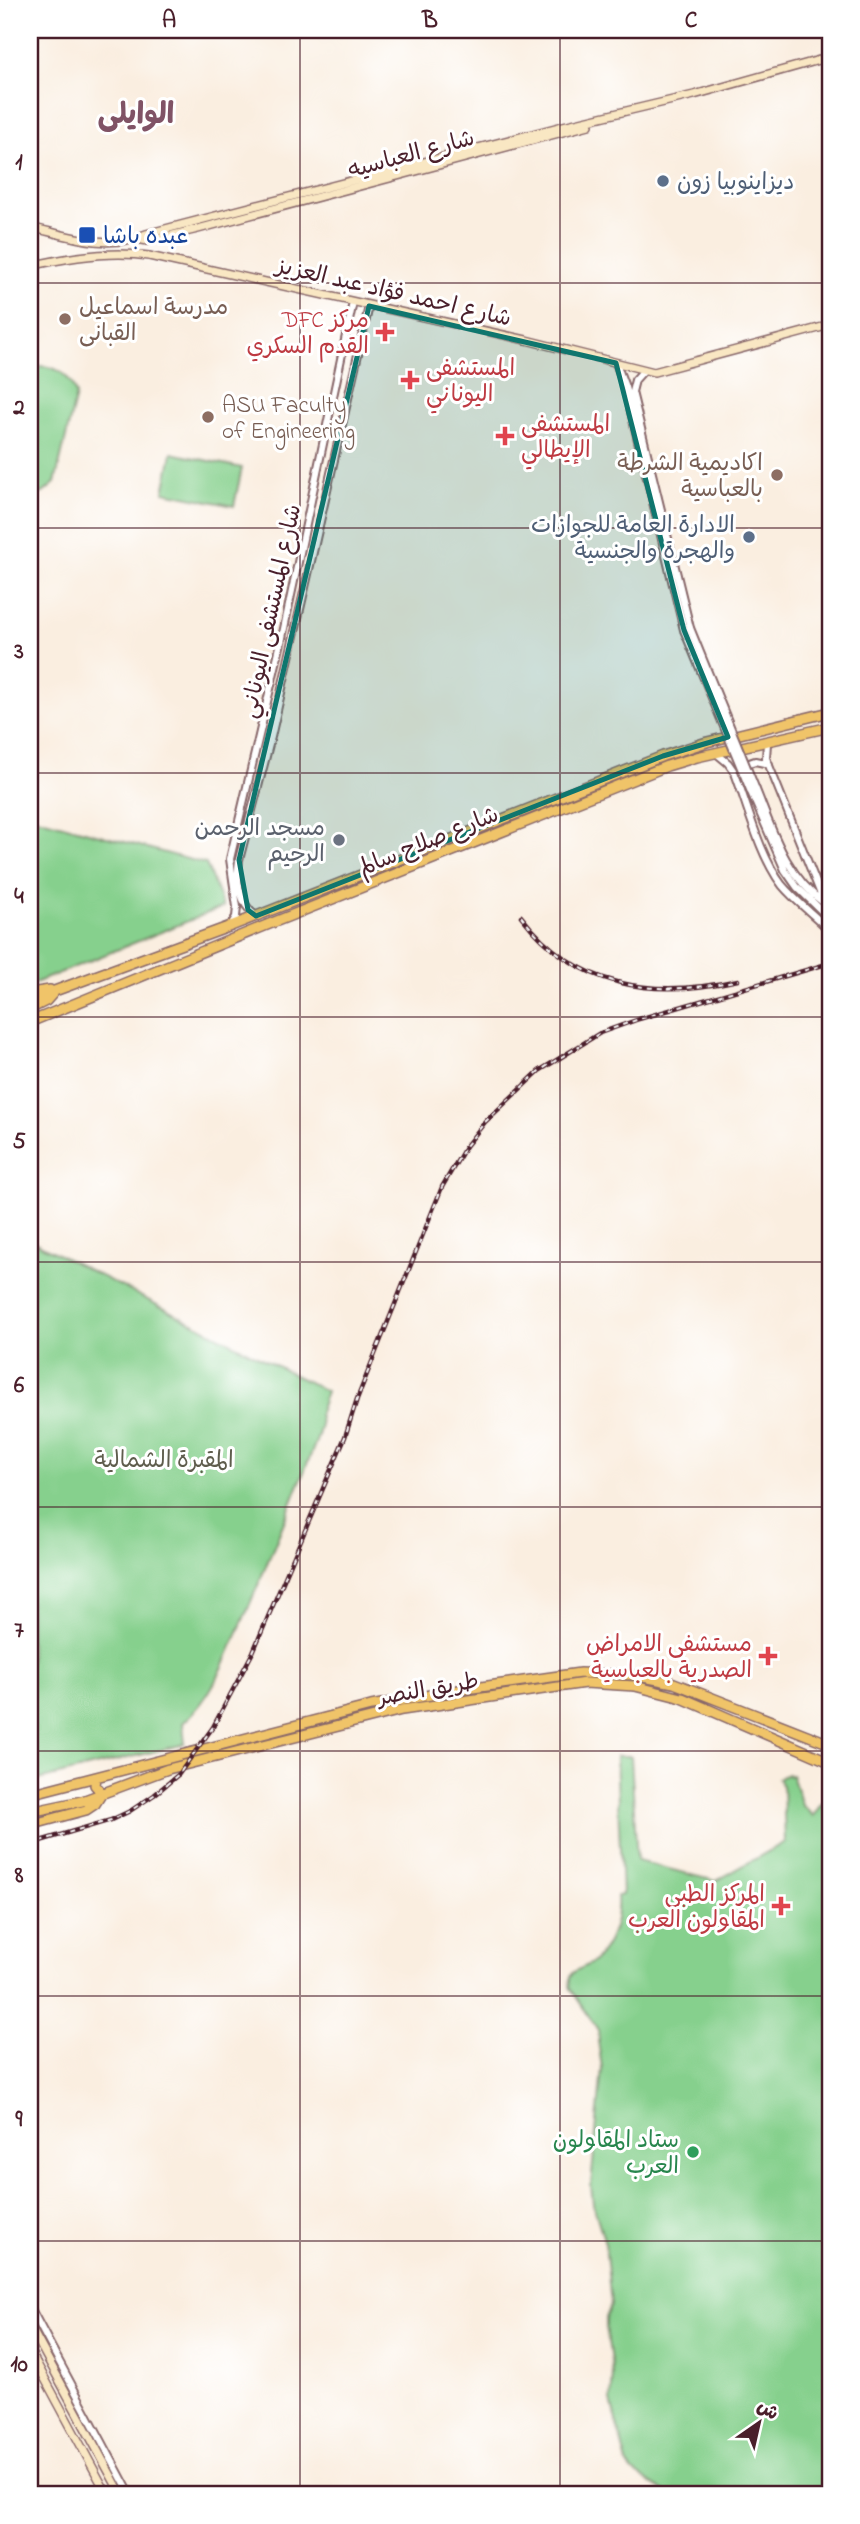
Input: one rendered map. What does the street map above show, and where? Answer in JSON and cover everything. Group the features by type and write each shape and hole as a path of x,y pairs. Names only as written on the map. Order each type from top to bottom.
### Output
{"highway":[{"name":"شارع صلاح سالم","path":"30,1000 231,926 663,756 707,742 830,712"},
{"name":"شارع صلاح سالم","path":"49,1014 642,776 687,760 830,727"},
{"path":"30,993 55,991"},
{"path":"30,1009 47,1001 55,991"},
{"path":"30,1023 49,1014"},
{"path":"30,1029 49,1014"},
{"name":"طريق النصر","path":"30,1794 371,1706 452,1691 590,1673 633,1675 674,1684 830,1744"},
{"name":"طريق النصر","path":"30,1812 82,1801 168,1769 402,1710 589,1683 635,1686 682,1698 830,1762"},
{"path":"30,1825 86,1810 95,1804 102,1793 95,1785 96,1778"},
{"path":"75,1784 81,1790 82,1801"}],"main road":[{"name":"شارع العباسيه","path":"30,227 92,242 110,243 136,239 146,234 417,163 694,95 830,57"},
{"path":"107,255 113,250 110,243"},
{"name":"شارع احمد فؤاد عبد العزيز","path":"30,266 64,259 107,255 149,256 526,340 654,372 830,325"},
{"path":"30,2326 121,2494"},
{"path":"30,2351 107,2494"}],"street":[{"name":"شارع المستشفى اليوناني","path":"231,926 236,917 237,906 230,859 269,698 353,302"},
{"name":"شارع المستشفى اليوناني","path":"256,916 248,910 243,901 238,876 239,860 274,725 369,306"},
{"path":"616,363 624,382 687,629 785,870 797,887 830,918"},
{"path":"341,364 357,367"},
{"path":"644,370 635,380 632,392 687,629"},
{"path":"767,743 765,754 830,918"},
{"path":"716,753 734,772 774,872 789,893 830,931"},
{"path":"734,772 750,762 769,764"},
{"path":"753,791 787,863 804,887 825,904"},
{"path":"30,2307 130,2494"}],"highlighted area":[{"path":"369,306 616,363 684,630 728,737 663,756 256,916 248,910 239,860"}],"green space":[{"path":"50,367 62,373 76,395 55,483 43,493 30,496 30,368"},
{"path":"172,453 242,468 234,506 164,492"},
{"path":"30,816 206,864 223,907 30,985"},
{"name":"المقبرة الشمالية","path":"30,1240 326,1391 319,1413 321,1425 317,1439 227,1657 213,1686 183,1723 185,1744 30,1782"},
{"path":"616,1756 631,1756 637,1861 716,1881 785,1842 783,1786 778,1778 792,1775 802,1805 813,1816 822,1803 830,1805 830,2494 668,2494 632,2471 627,2463 611,2401 613,2375 606,2318 611,2305 605,2243 593,2204 591,2185 602,2068 598,2030 571,1989 570,1983 573,1973 593,1962 605,1948 615,1923 617,1896 622,1895"}],"railway":[{"path":"521,916 543,940 567,959 592,973 619,982 677,988 738,980"},
{"path":"30,1844 111,1820 130,1811 179,1774 213,1727 253,1652 345,1437 357,1399 442,1187 466,1146 485,1122 539,1071 600,1033 830,963"}],"place":[{"name":"ديزاينوبيا زون","path":"663,181"},
{"name":"عبده باشا","path":"87,235"},
{"name":"مدرسة اسماعيل القبانى","path":"65,319"},
{"name":"DFC مركز القدم السكري","path":"385,332"},
{"name":"المستشفى اليوناني","path":"410,380"},
{"name":"ASU Faculty of Engineering","path":"208,417"},
{"name":"المستشفى الإيطالي","path":"505,436"},
{"name":"اكاديمية الشرطة بالعباسية","path":"777,475"},
{"name":"الادارة العامة للجوازات والهجرة والجنسية","path":"749,537"},
{"name":"مسجد الرحمن الرحيم","path":"339,840"},
{"name":"مستشفى الامراض الصدرية بالعباسية","path":"768,1656"},
{"name":"المركز الطبى المقاولون العرب","path":"781,1906"},
{"name":"ستاد المقاولون العرب","path":"693,2152"}],"district":[{"name":"الوايلى","path":"136,113"}]}
